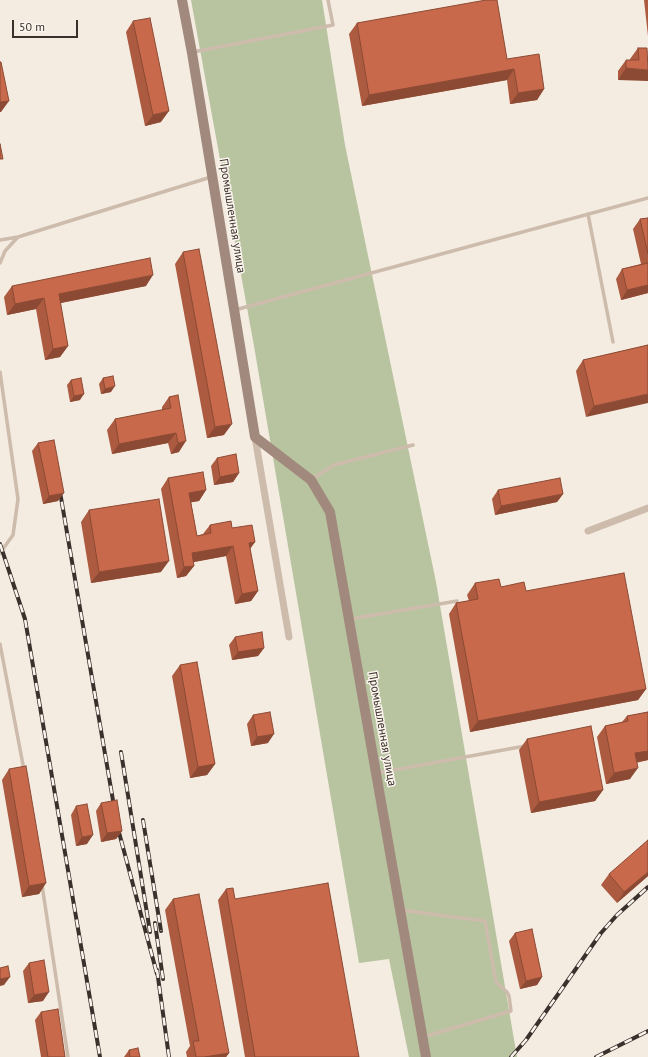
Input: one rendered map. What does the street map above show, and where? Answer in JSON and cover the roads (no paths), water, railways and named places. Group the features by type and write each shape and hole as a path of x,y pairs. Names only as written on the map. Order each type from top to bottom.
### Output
{"street":[{"name":"Промышленная улица","path":"182,0 192,52 289,637"},
{"name":"Промышленная улица","path":"255,437 311,480 330,512 426,1057"},
{"path":"588,532 648,508"}],"lane":[{"path":"192,52 332,25 328,0"},
{"path":"0,240 18,238 212,177"},
{"path":"234,310 648,198"},
{"path":"588,214 613,342"},
{"path":"0,263 5,251 18,238"},
{"path":"0,372 18,499 13,535 0,553"},
{"path":"311,480 334,465 413,445"},
{"path":"349,620 457,601"},
{"path":"0,644 25,775"},
{"path":"376,773 528,745"},
{"path":"40,877 68,1057"},
{"path":"400,910 485,921 496,982 508,992 509,996 511,1011 422,1037"}],"railway":[{"path":"59,486 115,812"},
{"path":"0,544 25,619 100,1057"},
{"path":"121,752 150,932"},
{"path":"143,820 161,931"},
{"path":"117,825 157,974"},
{"path":"511,1057 526,1040 601,933 617,915 648,887"},
{"path":"155,923 163,979"},
{"path":"157,970 169,1057"},
{"path":"596,1057 648,1031"}]}
